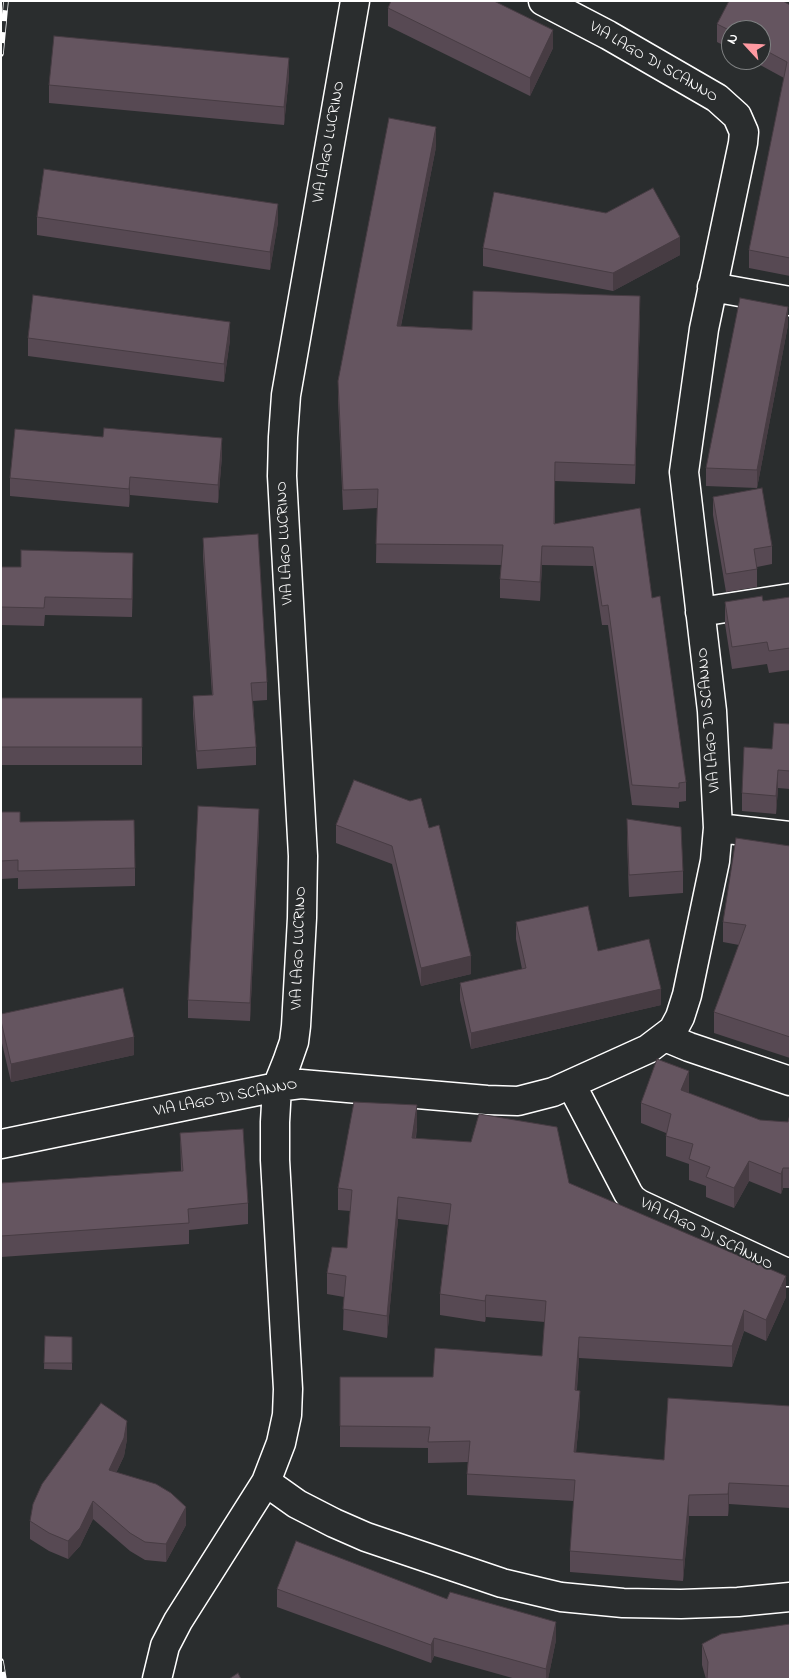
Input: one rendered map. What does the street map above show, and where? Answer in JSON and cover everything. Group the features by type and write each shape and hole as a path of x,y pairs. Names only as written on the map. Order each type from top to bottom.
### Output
{"street":[{"name":"VIA LAGO LUCRINO","path":"276,1087 294,1042 296,1026 302,918 303,856 282,476 286,395 355,1"},
{"name":"VIA LAGO DI SCANNO","path":"1,1144 276,1087 301,1084 518,1101 554,1092 648,1049 673,1030 680,1017 715,862 718,828 712,711 684,472 704,329 744,132 737,116 717,98 608,35 542,1"},
{"path":"712,287 790,301"},
{"path":"700,612 790,598"},
{"path":"718,828 790,836"},
{"path":"665,1037 790,1081"},
{"name":"VIA LAGO DI SCANNO","path":"571,1084 632,1199 785,1272 790,1272"},
{"path":"157,1679 165,1646 178,1621 266,1482 280,1443 287,1415 288,1389 275,1160 276,1087"},
{"path":"266,1482 297,1504 366,1537 502,1583 561,1597 623,1603 681,1604 738,1602 790,1597"}],"building":[{"path":"391,1 494,1 553,30 530,78 388,8"},
{"path":"729,1 783,1 790,5 790,258 749,250 787,62 771,53 771,20 721,20 721,26 717,24"},
{"path":"54,36 289,58 284,107 49,85"},
{"path":"389,118 436,127 397,326 472,330 473,291 640,296 635,465 555,462 554,524 640,508 652,598 660,596 686,782 679,783 679,788 632,785 608,605 602,606 593,547 542,546 540,582 500,579 503,545 376,544 378,489 343,490 338,381"},
{"path":"44,169 278,204 270,252 37,217"},
{"path":"653,188 680,237 613,273 483,248 494,192 606,213"},
{"path":"33,295 230,322 224,364 28,338"},
{"path":"740,298 788,307 757,470 706,468"},
{"path":"104,428 222,438 218,485 130,477 129,489 10,478 15,429 103,437"},
{"path":"762,488 772,546 754,549 757,569 726,574 713,497"},
{"path":"258,534 267,682 251,683 256,747 197,751 193,696 213,695 203,538"},
{"path":"21,550 133,553 132,599 45,597 44,608 1,607 1,567 21,567"},
{"path":"762,596 763,601 790,597 790,648 769,651 767,642 732,647 725,602"},
{"path":"1,698 142,698 142,747 1,747"},
{"path":"774,723 790,724 790,771 778,770 776,796 742,793 744,747 772,749"},
{"path":"354,780 410,801 421,798 429,828 439,825 471,956 421,968 392,846 336,825"},
{"path":"198,806 259,809 250,1003 188,1000"},
{"path":"1,812 20,812 20,822 134,820 135,868 18,871 18,860 1,861"},
{"path":"627,819 681,827 683,871 629,875"},
{"path":"736,838 790,846 790,1037 714,1012 746,925 723,922"},
{"path":"588,906 598,951 649,939 661,989 471,1033 460,983 526,968 516,922"},
{"path":"123,988 134,1037 11,1064 1,1014"},
{"path":"657,1059 689,1071 681,1090 760,1120 788,1122 790,1114 790,1168 783,1168 781,1174 749,1161 734,1188 706,1177 710,1167 689,1159 693,1144 666,1136 671,1114 641,1103"},
{"path":"354,1102 417,1105 412,1138 471,1142 479,1114 557,1127 569,1183 786,1276 766,1320 744,1310 732,1346 579,1337 575,1390 580,1391 574,1452 664,1460 668,1398 790,1406 790,1486 729,1483 728,1494 689,1495 683,1560 570,1551 575,1480 467,1474 470,1441 428,1442 430,1427 340,1426 340,1377 433,1377 435,1348 542,1356 546,1301 486,1295 485,1301 440,1294 451,1204 398,1197 387,1316 343,1309 346,1276 327,1273 332,1247 347,1248 352,1190 338,1188"},
{"path":"243,1129 248,1203 188,1209 189,1223 1,1236 1,1183 183,1171 180,1133"},
{"path":"45,1336 72,1337 72,1363 44,1363"},
{"path":"101,1403 127,1421 124,1438 109,1470 156,1484 171,1493 186,1507 166,1544 145,1542 130,1533 93,1501 80,1528 68,1541 49,1533 30,1521 33,1504 42,1484"},
{"path":"296,1541 447,1599 450,1592 556,1622 546,1669 434,1638 431,1645 277,1589"},
{"path":"790,1624 790,1679 707,1679 708,1662 702,1644 721,1634"},
{"path":"238,1673 241,1679 229,1679"}],"railway":[{"path":"1,54 6,1"},
{"path":"1,1661 4,1679"}]}
